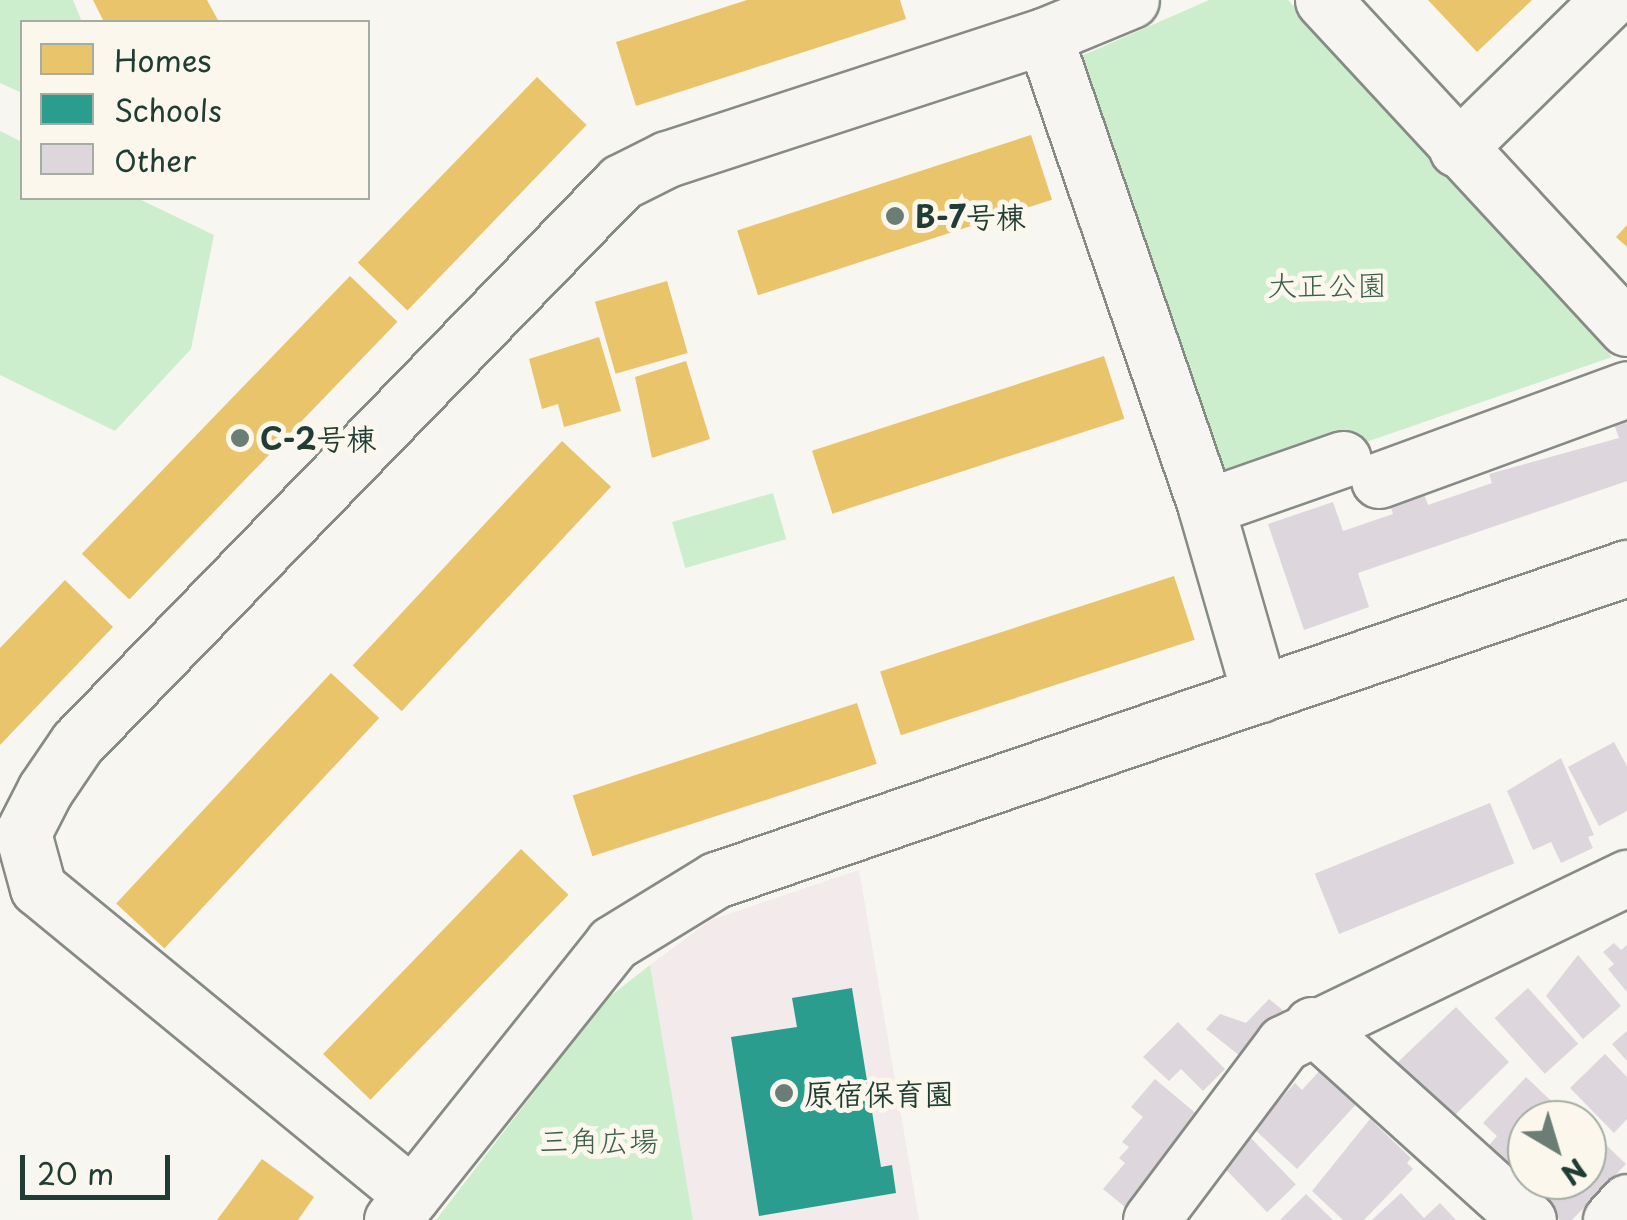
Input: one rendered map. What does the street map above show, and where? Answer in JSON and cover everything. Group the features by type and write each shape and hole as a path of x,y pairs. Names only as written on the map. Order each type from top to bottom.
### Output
{"street":[{"path":"1131,0 1044,36 667,159 621,182 77,744 23,834 38,888 402,1208 613,944 655,912 734,873 1627,568"},
{"path":"1324,0 1627,328"},
{"path":"1458,149 1608,0"},
{"path":"1044,36 1206,506 1260,694"},
{"path":"1206,506 1361,470 1627,389"},
{"path":"1157,1217 1284,1043 1312,1025 1627,878"},
{"path":"1312,1025 1528,1220"},
{"path":"1610,1220 1627,1202"}],"shaded area":[{"name":"原宿保育園","path":"859,870 919,1220 693,1220 650,965 711,920"}],"green space":[{"path":"0,0 73,0 81,20 20,20 20,92 0,83"},
{"name":"大正公園","path":"1209,0 1288,0 1612,357 1230,489 1070,61"},
{"path":"0,131 20,141 20,200 141,200 214,235 191,349 115,431 0,375"},
{"path":"773,493 786,539 685,568 672,522"},
{"name":"三角広場","path":"650,965 693,1220 436,1220 604,1001"}],"building: Homes":[{"path":"93,0 207,0 218,20 103,20"},
{"path":"747,0 900,0 906,19 636,106 616,42"},
{"path":"1428,0 1532,0 1477,52"},
{"path":"537,77 587,125 407,311 358,263"},
{"name":"B-7号棟","path":"1031,135 1052,200 758,295 737,230"},
{"path":"1627,225 1627,247 1616,237"},
{"name":"C-2号棟","path":"350,276 397,322 129,600 82,554"},
{"path":"667,281 688,353 616,374 595,302"},
{"path":"599,337 621,411 564,427 558,404 542,409 529,359"},
{"path":"1104,356 1124,419 832,514 812,451"},
{"path":"686,361 710,439 652,458 635,377"},
{"path":"562,441 611,487 402,711 353,666"},
{"path":"1174,576 1195,640 901,735 880,671"},
{"path":"65,580 113,627 0,745 0,648"},
{"path":"331,673 379,718 164,948 116,903"},
{"path":"857,703 877,764 592,856 573,795"},
{"path":"521,849 568,895 370,1100 323,1054"},
{"path":"262,1159 314,1197 298,1220 217,1220"}],"building: Schools":[{"path":"852,988 881,1167 892,1165 896,1193 759,1216 731,1037 797,1027 792,998"}],"building: Other":[{"path":"1627,402 1627,481 1358,573 1369,607 1304,630 1268,524 1333,502 1343,531 1393,514 1390,505 1424,494 1428,505 1492,483 1489,474 1619,438 1608,408"},
{"path":"1614,742 1627,766 1627,811 1599,826 1568,767"},
{"path":"1561,758 1594,835 1588,837 1593,848 1561,863 1551,842 1533,850 1507,791"},
{"path":"1490,803 1514,863 1339,934 1315,874"},
{"path":"1614,943 1621,950 1627,945 1627,992 1608,969 1614,964 1603,952"},
{"path":"1578,955 1621,1006 1583,1039 1546,996"},
{"path":"1528,988 1578,1044 1545,1074 1495,1018"},
{"path":"1269,999 1285,1012 1245,1060 1206,1029 1220,1014 1246,1023"},
{"path":"1456,1007 1509,1062 1454,1116 1444,1106 1438,1112 1398,1062"},
{"path":"1178,1022 1225,1069 1203,1091 1181,1069 1169,1081 1143,1057"},
{"path":"1627,1031 1627,1061 1612,1044"},
{"path":"1605,1054 1627,1077 1627,1119 1614,1133 1607,1126 1607,1100 1582,1100 1570,1088"},
{"path":"1322,1068 1359,1101 1297,1169 1254,1129 1295,1083 1302,1090"},
{"path":"1526,1077 1550,1100 1507,1100 1507,1169 1486,1149 1497,1136 1483,1123"},
{"path":"1155,1079 1199,1116 1130,1211 1103,1189 1125,1163 1119,1158 1129,1147 1122,1142 1143,1117 1131,1107"},
{"path":"1370,1119 1411,1158 1407,1163 1413,1169 1364,1220 1343,1220 1312,1191"},
{"path":"1250,1137 1296,1184 1267,1212 1221,1165"},
{"path":"1607,1146 1626,1164 1607,1184"},
{"path":"1401,1193 1424,1218 1440,1203 1456,1220 1372,1220"},
{"path":"1306,1194 1333,1220 1280,1220"},
{"path":"1539,1200 1591,1200 1572,1220 1560,1220"}],"place":[{"name":"B-7号棟","path":"895,216"},
{"name":"C-2号棟","path":"240,438"},
{"name":"原宿保育園","path":"784,1093"}]}
